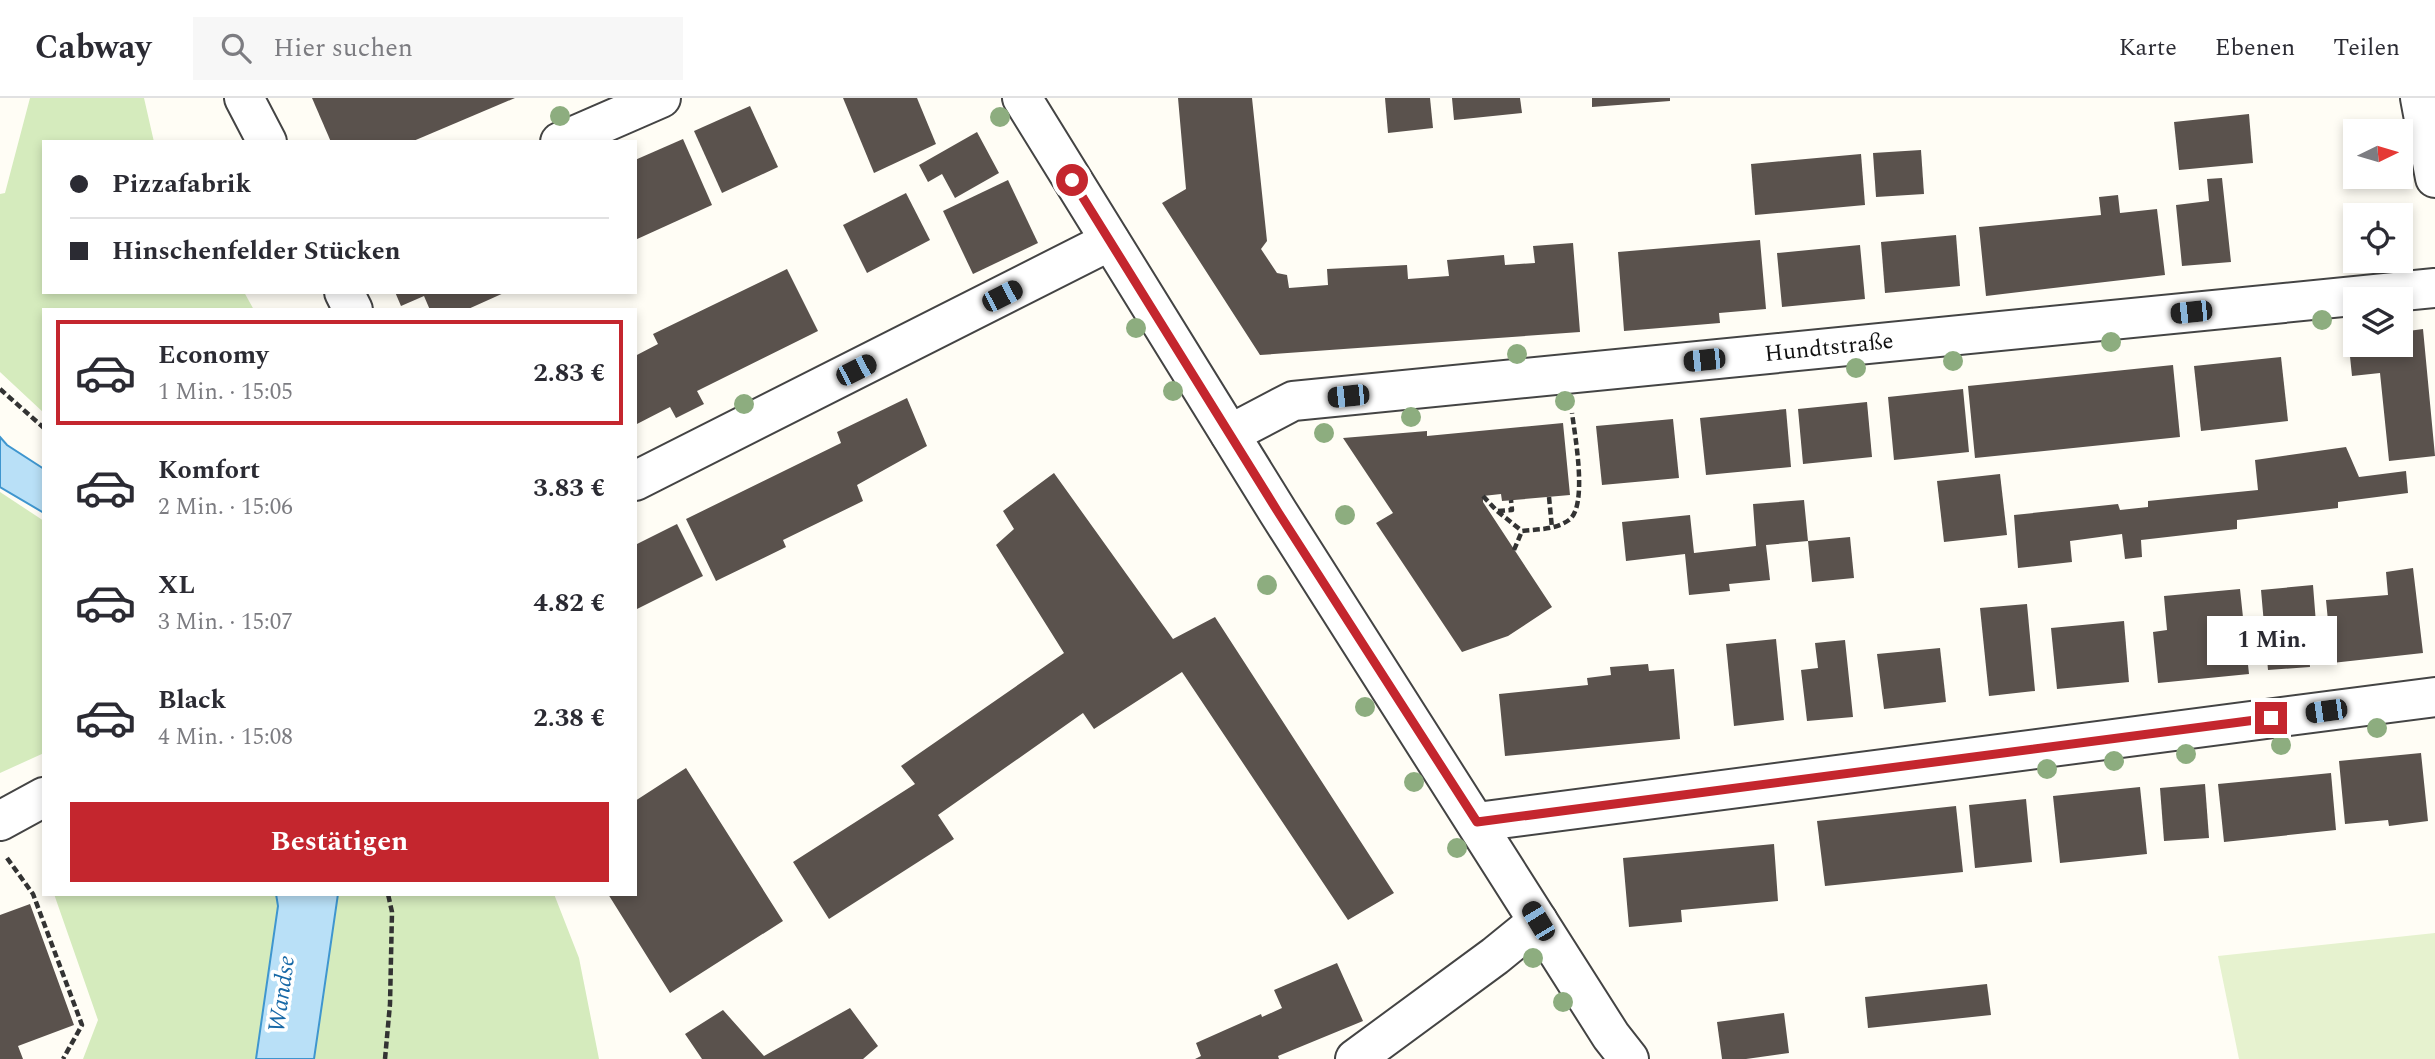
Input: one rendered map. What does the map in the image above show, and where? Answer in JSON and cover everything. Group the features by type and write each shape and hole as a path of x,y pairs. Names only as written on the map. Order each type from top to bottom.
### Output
{"street":[{"path":"244,98 266,140"},
{"path":"565,140 661,98"},
{"path":"1022,98 1230,434 1611,1036 1629,1059"},
{"path":"2420,98 2435,178"},
{"path":"637,480 1110,242"},
{"name":"Hundtstraße","path":"1230,434 1293,401 2435,288"},
{"path":"1477,822 2435,696"},
{"path":"0,821 42,798"},
{"path":"1355,1059 1538,921"}],"path":[{"path":"1483,496 1522,531 1552,528 1570,520 1578,510 1580,492 1569,374"},
{"path":"0,389 42,426"},
{"path":"1549,497 1552,528"},
{"path":"1497,511 1512,510 1511,500"},
{"path":"1514,550 1522,531"},
{"path":"0,849 33,894 82,1025 63,1059"},
{"path":"385,1059 390,1004 391,925 388,896"}],"green space":[{"path":"30,98 144,98 154,140 42,140 42,294 245,294 253,308 42,308 42,411 0,372 0,194 5,193"},
{"path":"0,492 42,520 42,754 0,773"},
{"path":"55,896 555,896 579,958 599,1059 83,1059 98,1020"},
{"path":"2435,933 2435,1059 2239,1059 2218,956"}],"water":[{"path":"0,437 7,445 42,468 42,512 0,487"},
{"name":"Wandse","path":"276,896 338,896 314,1059 256,1059 278,906"}],"building":[{"path":"312,98 515,98 416,140 330,140"},
{"path":"843,98 917,98 936,144 874,173"},
{"path":"1178,98 1252,98 1267,241 1261,249 1277,273 1287,275 1289,288 1328,285 1327,269 1407,265 1408,279 1449,276 1447,260 1504,255 1505,265 1535,263 1533,246 1573,243 1580,332 1260,355 1162,203 1186,189"},
{"path":"1385,98 1430,98 1433,128 1388,133"},
{"path":"1452,98 1520,98 1522,113 1454,120"},
{"path":"1592,98 1670,98 1670,101 1592,107"},
{"path":"750,106 778,167 722,193 694,131"},
{"path":"2249,114 2253,163 2179,170 2174,122"},
{"path":"977,132 999,173 955,198 942,174 928,182 919,165"},
{"path":"683,139 712,205 637,239 637,159"},
{"path":"1921,150 1924,194 1876,197 1873,153"},
{"path":"1861,154 1865,205 1755,215 1751,164"},
{"path":"2222,178 2231,262 2182,266 2176,205 2209,201 2207,179"},
{"path":"1008,180 1038,243 973,274 943,211"},
{"path":"906,193 930,240 867,273 843,225"},
{"path":"2118,195 2120,213 2157,209 2165,275 1986,296 1979,227 2101,215 2099,197"},
{"path":"1956,235 1960,286 1885,293 1881,242"},
{"path":"1760,240 1766,309 1719,313 1720,323 1624,331 1618,252"},
{"path":"1860,245 1865,299 1782,307 1777,253"},
{"path":"787,269 818,331 697,391 704,404 676,418 670,407 637,424 637,355 658,344 653,334"},
{"path":"396,294 502,294 470,308 429,308 424,296 401,306"},
{"path":"2423,329 2435,456 2389,461 2380,373 2352,376 2350,357 2413,357 2413,330"},
{"path":"2281,357 2288,421 2201,431 2194,366"},
{"path":"2173,365 2180,437 1975,458 1968,386"},
{"path":"1963,389 1969,452 1894,460 1888,397"},
{"path":"907,398 927,446 857,485 863,501 783,540 786,547 716,581 686,519 841,443 837,432"},
{"path":"1867,402 1872,457 1803,464 1798,409"},
{"path":"1786,409 1791,467 1706,475 1700,418"},
{"path":"1673,419 1679,478 1602,485 1596,426"},
{"path":"1563,423 1570,495 1502,501 1501,494 1483,496 1483,502 1552,607 1508,636 1462,652 1376,523 1393,513 1343,438 1427,431 1427,436"},
{"path":"2346,447 2359,477 2406,471 2408,493 2338,502 2338,508 2237,520 2237,529 2141,540 2142,557 2125,559 2122,534 2070,541 2072,562 2018,568 2014,515 2118,504 2120,510 2148,507 2148,501 2258,490 2255,460"},
{"path":"1054,473 1173,639 1215,617 1394,893 1348,920 1182,672 1094,729 1083,713 938,815 954,839 829,919 793,862 915,784 901,766 1064,653 996,545 1014,529 1003,511"},
{"path":"2000,474 2007,535 1944,542 1937,481"},
{"path":"1804,500 1808,541 1766,545 1770,580 1729,584 1730,591 1689,595 1685,554 1626,561 1622,522 1690,515 1694,553 1756,546 1753,504"},
{"path":"677,524 703,576 637,609 637,544"},
{"path":"1850,537 1854,578 1812,582 1808,541"},
{"path":"2413,568 2423,653 2332,663 2326,600 2388,595 2386,572"},
{"path":"2313,585 2318,649 2309,650 2310,667 2268,670 2261,590"},
{"path":"2240,589 2249,674 2158,683 2153,632 2167,630 2164,596"},
{"path":"2027,604 2035,691 1989,696 1980,608"},
{"path":"2124,621 2129,682 2057,689 2051,628"},
{"path":"1776,639 1784,720 1734,726 1726,644"},
{"path":"1845,640 1853,717 1807,721 1801,670 1818,668 1815,643"},
{"path":"1940,648 1946,702 1884,709 1877,654"},
{"path":"1648,664 1649,671 1674,669 1680,739 1505,756 1499,694 1588,685 1587,678 1611,675 1610,667"},
{"path":"2421,753 2428,821 2389,826 2388,820 2345,824 2339,761"},
{"path":"686,768 783,921 670,993 609,896 637,896 637,800"},
{"path":"2331,773 2336,830 2224,842 2218,784"},
{"path":"2205,784 2209,838 2164,841 2160,788"},
{"path":"2140,787 2147,854 2060,863 2053,796"},
{"path":"2026,799 2032,862 1975,868 1969,805"},
{"path":"1956,806 1963,872 1825,886 1817,821"},
{"path":"1774,844 1778,901 1681,910 1682,922 1629,927 1623,858"},
{"path":"30,904 74,1025 18,1046 23,1059 0,1059 0,915"},
{"path":"1337,963 1363,1021 1278,1056 1279,1059 1195,1059 1201,1056 1196,1043 1261,1014 1262,1017 1282,1008 1274,990"},
{"path":"1987,984 1991,1015 1868,1028 1865,997"},
{"path":"850,1008 878,1046 863,1059 702,1059 685,1034 723,1010 764,1056"},
{"path":"1784,1013 1789,1053 1746,1059 1722,1059 1717,1022"}],"route":[{"path":"1072,180 1278,512 1477,822 2271,718"}]}
